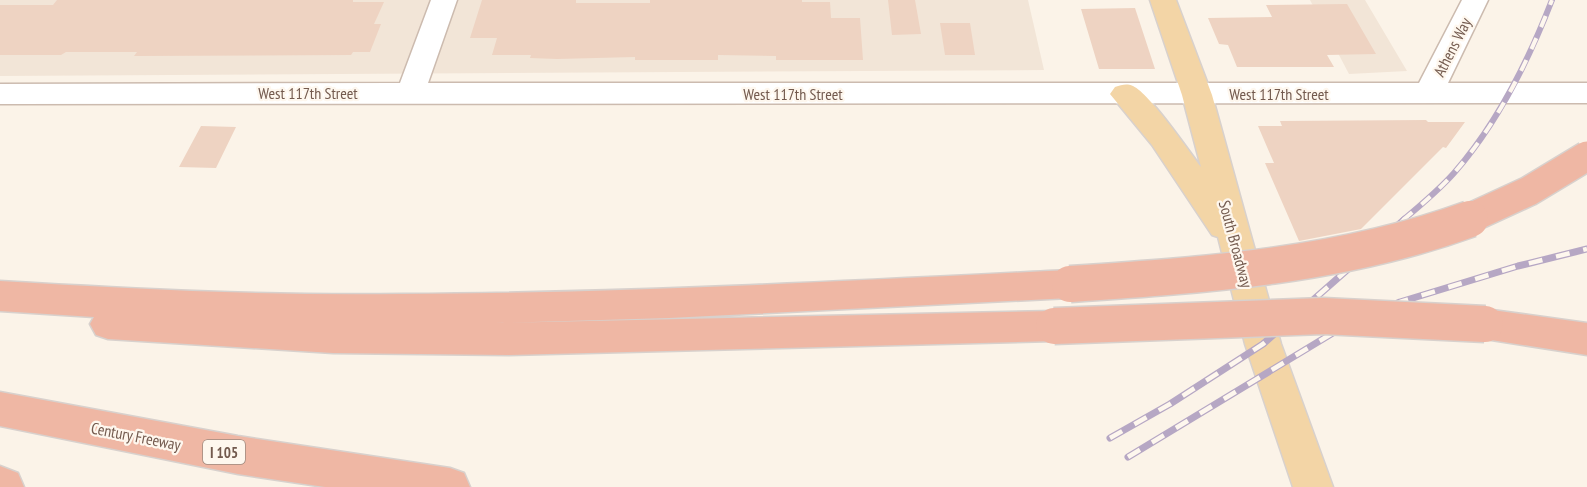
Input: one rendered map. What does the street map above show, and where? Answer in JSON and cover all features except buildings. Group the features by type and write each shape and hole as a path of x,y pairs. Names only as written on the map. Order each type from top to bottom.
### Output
{"highway":[{"path":"0,296 205,307 413,309 664,303 1070,284 1248,270 1326,258 1387,245 1468,218 1518,197 1587,156"},
{"path":"0,312 112,325 181,330 404,338 593,338 1054,326 1323,316 1485,324 1587,339"},
{"name":"Century Freeway","path":"0,409 238,455 450,487"}],"main road":[{"name":"South Broadway","path":"1163,0 1197,95 1263,344 1313,487"},
{"path":"1125,94 1163,137 1236,242"}],"street":[{"path":"411,92 444,0"},
{"name":"Athens Way","path":"1428,93 1451,52 1475,0"},
{"name":"West 117th Street","path":"0,94 1587,93"}],"shaded area":[{"path":"0,0 1028,0 1044,70 0,76"},
{"path":"1310,0 1365,0 1407,71 1349,74"}],"railway":[{"path":"1403,220 1448,179 1484,134 1511,91 1552,0"},
{"path":"1110,438 1170,404 1263,344 1405,219"},
{"path":"1128,457 1341,328 1400,302 1518,266 1587,249"}]}
